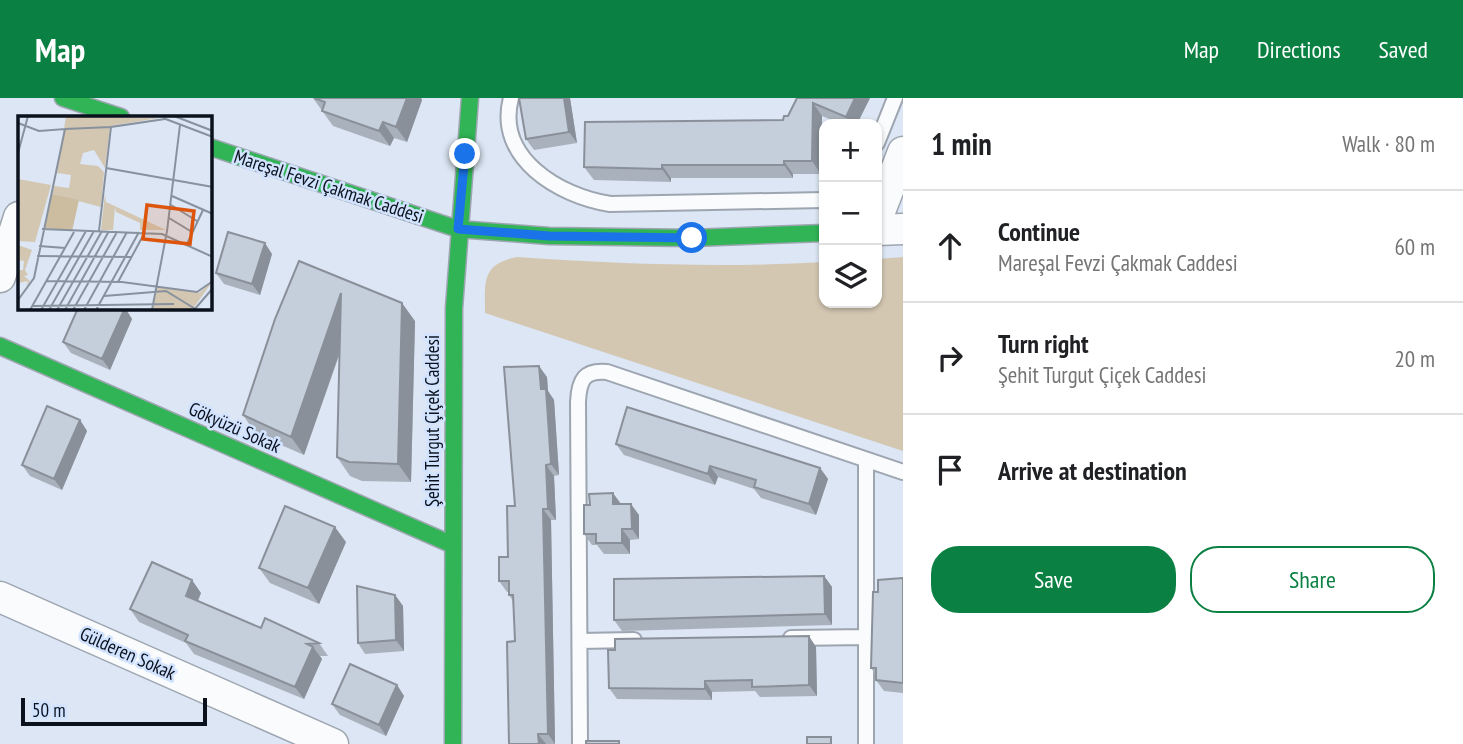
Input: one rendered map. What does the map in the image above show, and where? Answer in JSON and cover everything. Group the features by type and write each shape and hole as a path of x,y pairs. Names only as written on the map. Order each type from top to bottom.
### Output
{"street":[{"path":"52,116 60,98 118,116"},
{"name":"Şehit Turgut Çiçek Caddesi","path":"453,744 454,309 470,98"},
{"name":"Mareşal Fevzi Çakmak Caddesi","path":"212,148 458,229 549,236 692,238 819,233"},
{"path":"882,206 903,152"},
{"path":"0,277 18,220"},
{"path":"882,230 903,229"},
{"name":"Gökyüzü Sokak","path":"0,346 453,545"},
{"name":"Gülderen Sokak","path":"0,597 333,744"}],"lane":[{"path":"511,98 509,131 518,152 533,169 559,188 585,200 610,204 819,200"},
{"path":"882,131 895,98"},
{"path":"580,744 578,402 579,385 585,375 594,371 607,372 903,472"},
{"path":"866,460 866,744"},
{"path":"771,639 866,638"},
{"path":"580,641 648,640"}],"shaded area":[{"path":"517,257 594,262 747,265 819,262 819,308 882,308 882,259 903,257 903,451 485,313 488,276 497,264"}],"building":[{"path":"314,98 407,98 396,127 383,122 379,131 322,111 325,102"},
{"path":"519,98 564,98 569,132 526,139"},
{"path":"797,98 855,98 846,117 813,103 812,161 784,161 784,165 662,165 662,169 584,167 585,122 783,120"},
{"path":"228,232 265,243 252,284 216,273"},
{"path":"299,261 402,303 398,464 349,462 337,457 341,293 291,437 243,415 275,319"},
{"path":"77,310 124,310 102,359 63,342"},
{"path":"539,366 541,389 546,389 551,464 546,465 548,509 543,509 548,734 538,734 539,744 509,744 507,642 515,641 513,595 509,595 509,581 499,581 499,557 508,557 507,506 515,506 504,367"},
{"path":"47,406 80,420 54,479 22,465"},
{"path":"627,407 820,468 809,504 754,487 756,480 710,466 708,474 616,444"},
{"path":"613,493 613,504 631,504 632,529 622,529 622,543 596,543 596,534 584,534 584,505 590,505 589,494"},
{"path":"285,506 335,527 308,588 259,568"},
{"path":"152,562 192,580 186,596 261,628 265,618 319,643 307,644 313,647 295,687 185,641 188,635 130,609"},
{"path":"824,576 825,614 614,620 614,579"},
{"path":"903,578 903,683 876,680 876,668 871,668 873,592 878,592 878,580"},
{"path":"357,586 395,595 396,640 358,643"},
{"path":"809,636 809,685 752,687 752,680 705,681 705,689 609,688 608,650 615,650 615,639"},
{"path":"350,664 397,685 379,725 332,704"},
{"path":"807,737 831,737 831,744 807,744"},
{"path":"586,741 619,741 619,744 586,744"}],"traffic: fast":[{"path":"63,98 118,116"},
{"path":"453,744 454,308 470,98"},
{"path":"212,148 458,229 549,236 692,238 819,233"},
{"path":"0,346 453,545"}],"route":[{"path":"465,154 458,229 549,236 692,238"}]}
